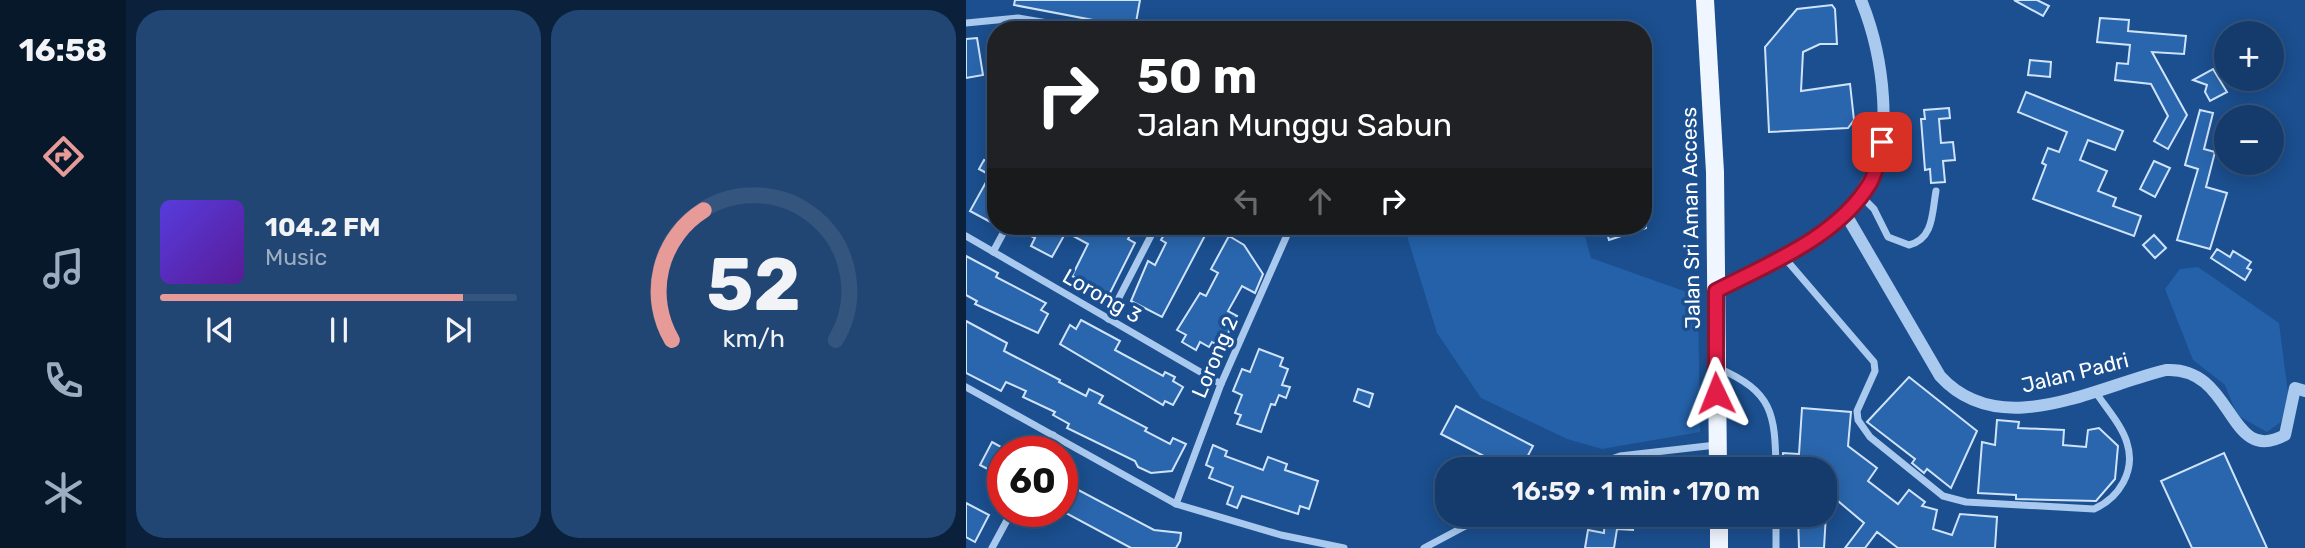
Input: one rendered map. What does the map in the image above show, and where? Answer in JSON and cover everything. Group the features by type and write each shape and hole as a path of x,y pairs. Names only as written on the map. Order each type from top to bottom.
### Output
{"main road":[{"name":"Jalan Sri Aman Access","path":"1705,0 1712,92 1718,457"},
{"path":"1718,527 1719,548"}],"street":[{"path":"1716,291 1783,256 1845,213 1861,196 1876,169 1884,117 1878,49 1861,0"},
{"path":"966,23 1018,18 1036,21"},
{"path":"1861,196 1874,209 1888,237 1909,245 1925,236 1931,223 1936,191"},
{"name":"Jalan Padri","path":"1845,213 1940,376 1949,386 1979,403 2011,408 2034,407 2166,370 2187,370 2207,381 2238,428 2252,438 2269,441 2285,435 2295,388 2305,391"},
{"path":"993,252 1002,235"},
{"path":"1108,319 1152,235"},
{"name":"Lorong 2","path":"1176,504 1221,384 1287,235"},
{"name":"Lorong 3","path":"966,236 1221,384"},
{"path":"1783,256 1874,362 1875,371 1857,411 1858,420 1870,437 1943,496 1966,502 2094,509 2108,503 2126,480 2129,451 2123,434 2095,391"},
{"path":"1715,367 1746,381 1769,405 1774,418 1776,457"},
{"path":"966,387 1176,504 1281,535 1344,548"},
{"path":"1617,457 1718,445"},
{"path":"992,548 1003,527"},
{"path":"1424,548 1464,527"},
{"path":"1776,527 1776,548"}],"shaded area":[{"path":"1585,235 1591,258 1698,296 1700,432 1602,449 1567,439 1481,398 1437,333 1407,236"},
{"path":"2198,267 2279,323 2288,393 2281,422 2267,432 2237,415 2225,385 2193,360 2165,289 2180,269"}],"building":[{"path":"1015,0 1140,0 1136,21 1098,21 1014,5"},
{"path":"2014,0 2037,0 2049,6 2043,16"},
{"path":"1832,5 1835,9 1837,44 1820,44 1803,52 1801,91 1850,84 1854,120 1848,128 1769,132 1765,47 1797,9"},
{"path":"2100,18 2129,20 2128,31 2186,36 2184,54 2152,52 2187,115 2168,149 2154,141 2168,116 2151,84 2115,80 2117,63 2128,64 2130,45 2097,42"},
{"path":"977,38 983,75 966,78 966,39"},
{"path":"2030,60 2051,62 2050,77 2028,75"},
{"path":"2213,69 2214,91 2227,92 2210,101 2205,92 2207,85 2193,80"},
{"path":"2026,92 2123,131 2115,150 2088,140 2080,160 2107,171 2098,191 2116,198 2113,206 2141,216 2134,236 2033,199 2046,165 2042,163 2048,148 2059,152 2067,132 2018,112"},
{"path":"1949,108 1950,118 1939,119 1941,143 1953,142 1955,160 1943,161 1945,182 1931,183 1930,169 1925,170 1921,119 1925,119 1924,110"},
{"path":"2200,110 2213,113 2204,149 2214,152 2206,187 2227,193 2210,249 2177,240 2198,169 2185,165"},
{"path":"984,160 987,161 987,173 979,169"},
{"path":"2154,161 2170,168 2155,197 2140,189"},
{"path":"987,180 987,220 970,211"},
{"path":"1029,235 1064,235 1052,257 1031,246 1035,238"},
{"path":"1072,235 1130,235 1128,239 1135,243 1109,295 1072,276 1088,244"},
{"path":"1164,235 1205,235 1162,317 1131,301 1148,261 1155,265 1166,243 1161,240"},
{"path":"1608,235 1624,235 1609,240"},
{"path":"2154,235 2166,248 2155,258 2143,245"},
{"path":"1229,236 1244,245 1263,274 1255,293 1242,286 1228,311 1237,316 1221,347 1212,342 1209,347 1200,342 1196,350 1182,342 1186,335 1177,330 1200,293 1206,296 1218,273 1211,269"},
{"path":"2217,249 2230,257 2233,251 2251,262 2247,268 2251,270 2245,280 2211,258"},
{"path":"966,256 998,273 996,277 1046,303 1041,310 1048,314 1038,333 975,304 977,301 966,295"},
{"path":"1081,320 1120,341 1115,350 1163,376 1165,372 1175,377 1173,381 1183,387 1173,405 1165,401 1163,405 1060,344 1070,325 1076,329"},
{"path":"966,321 1007,343 1004,351 1060,380 1059,382 1086,396 1089,389 1103,396 1099,403 1147,428 1145,431 1170,444 1173,438 1186,444 1172,471 1151,473 1138,467 1135,461 1067,428 1069,424 1053,415 1055,412 1023,397 1026,391 1006,382 1001,391 966,373"},
{"path":"1259,349 1283,358 1280,366 1288,369 1282,385 1290,387 1286,398 1279,395 1275,405 1271,404 1261,432 1237,424 1241,415 1235,413 1242,395 1233,391 1242,369 1250,372"},
{"path":"1909,377 1977,431 1951,488 1927,469 1924,473 1912,463 1915,459 1867,422"},
{"path":"1358,389 1373,394 1369,407 1354,401"},
{"path":"1456,406 1533,446 1527,457 1486,457 1441,434"},
{"path":"1802,408 1851,412 1848,446 1877,468 1868,481 1898,504 1909,490 1925,502 1922,506 1937,510 1933,529 1952,535 1960,514 1997,517 1995,548 1898,548 1877,532 1865,548 1845,548 1864,523 1837,500 1837,457 1783,457 1783,453 1799,454"},
{"path":"1997,420 2019,422 2018,428 2064,430 2063,445 2086,447 2088,430 2099,428 2118,446 2115,479 2096,501 2016,499 2016,495 1978,493 1982,442 1995,445"},
{"path":"1213,445 1227,451 1225,456 1263,470 1268,457 1287,464 1285,470 1318,481 1309,509 1300,506 1298,514 1242,496 1237,508 1227,504 1233,487 1209,478 1213,468 1206,465"},
{"path":"987,452 987,469 980,465"},
{"path":"2224,453 2267,548 2192,548 2161,481"},
{"path":"1078,490 1154,530 1181,533 1176,548 1131,548 1078,520"},
{"path":"966,503 987,514 987,519 975,542 966,537"},
{"path":"1604,527 1633,527 1633,530 1617,529 1614,548 1585,548 1588,530 1604,533"},
{"path":"1798,527 1825,527 1824,548 1799,548"}],"route":[{"path":"1716,393 1716,291 1783,256 1833,224 1870,183 1882,142"}]}
